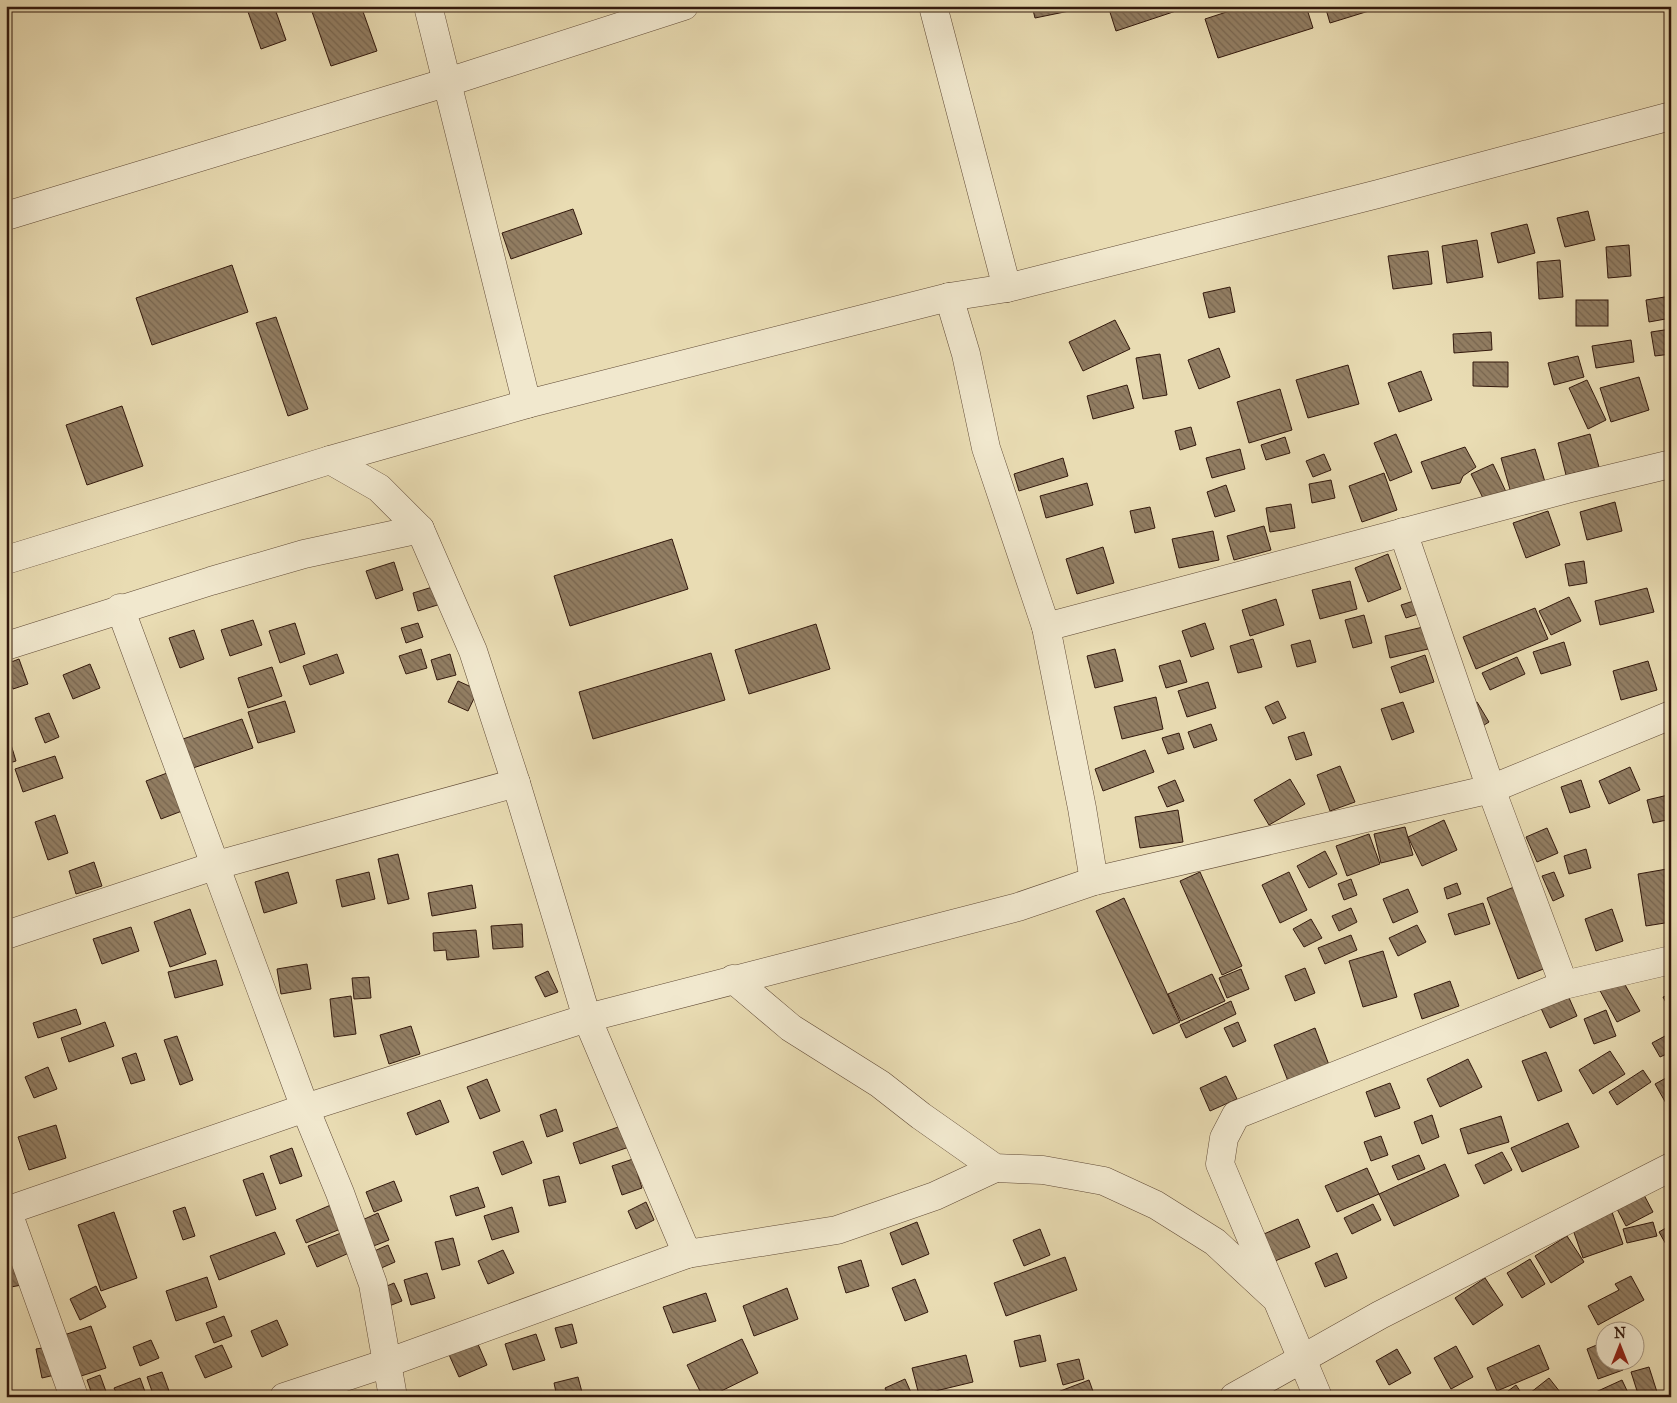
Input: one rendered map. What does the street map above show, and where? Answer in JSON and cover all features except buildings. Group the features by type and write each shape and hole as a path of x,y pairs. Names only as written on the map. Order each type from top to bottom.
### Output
{"street":[{"path":"428,6 527,404"},
{"path":"6,216 448,82 684,6"},
{"path":"933,6 1007,288"},
{"path":"6,560 330,460 527,404 949,297 1007,288 1368,197 1671,116"},
{"path":"949,297 966,354 986,448 1046,627 1082,808 1094,881"},
{"path":"330,460 380,488 420,529 473,651 516,783 587,1018 687,1254"},
{"path":"1046,627 1567,489 1671,464"},
{"path":"6,646 120,608 304,554 420,529"},
{"path":"1403,532 1491,789 1564,985"},
{"path":"120,608 217,865 305,1108 340,1192 373,1284 393,1397"},
{"path":"74,1397 7,1209 305,1108 587,1018 1018,907 1094,881 1491,789 1671,715"},
{"path":"6,935 217,865 516,783"},
{"path":"1318,1397 1220,1164 1224,1138 1236,1115 1564,985 1671,960"},
{"path":"733,980 790,1028 880,1084 921,1116 995,1168"},
{"path":"1234,1397 1380,1315 1671,1166"},
{"path":"284,1397 387,1363 687,1254 838,1230 935,1196 995,1168 1043,1170 1104,1181 1156,1205 1215,1242 1278,1301"}]}
